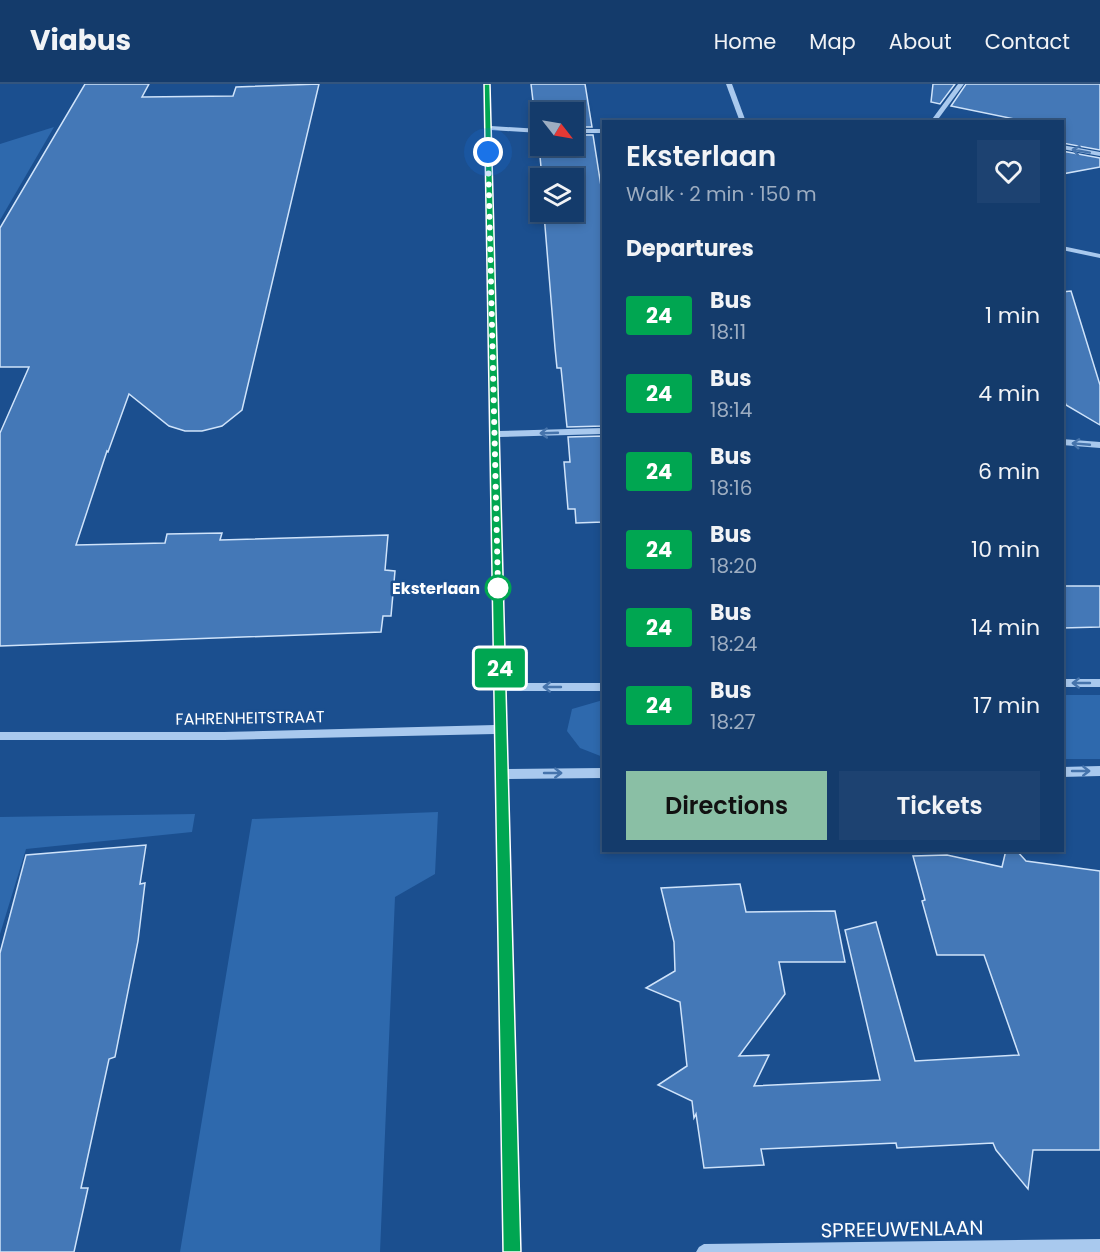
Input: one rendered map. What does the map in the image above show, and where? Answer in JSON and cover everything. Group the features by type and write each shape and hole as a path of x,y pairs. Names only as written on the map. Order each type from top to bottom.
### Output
{"street":[{"path":"487,84 512,1252"},
{"path":"729,84 742,120"},
{"path":"934,120 961,84"},
{"path":"488,128 530,130"},
{"path":"584,131 602,131"},
{"path":"1064,147 1100,154"},
{"path":"1064,248 1100,256"},
{"path":"494,434 602,431"},
{"path":"1064,442 1100,445"},
{"path":"1064,683 1100,683"},
{"path":"500,687 602,687"},
{"name":"FAHRENHEITSTRAAT","path":"0,736 224,736 501,729"},
{"path":"1064,772 1100,771"},
{"path":"503,774 602,773"},
{"name":"SPREEUWENLAAN","path":"704,1252 1100,1247"}],"shaded area":[{"path":"54,127 0,220 0,144"},
{"path":"1064,695 1100,695 1100,759 1064,759"},
{"path":"602,700 602,757 580,748 567,731 572,709"},
{"path":"438,812 435,874 395,897 380,1252 180,1252 252,819"},
{"path":"195,814 192,832 26,849 0,934 0,817"}],"building":[{"path":"85,84 149,84 142,97 233,96 236,87 319,84 242,410 222,426 202,431 185,431 169,426 129,394 107,451 76,545 165,543 167,534 222,533 220,540 388,535 385,570 395,571 391,616 383,616 381,632 0,646 0,433 29,367 0,367 0,228"},
{"path":"531,84 585,84 592,127 584,127 584,102 533,102"},
{"path":"933,84 955,84 940,104 931,102"},
{"path":"966,84 1100,84 1100,150 1064,143 1064,120 1019,120 951,106"},
{"path":"584,135 593,135 602,193 602,426 567,427 561,368 557,368 545,222 584,222 584,168 541,168 540,156 584,156"},
{"path":"1064,151 1100,158 1100,167 1064,174"},
{"path":"1071,291 1100,385 1100,425 1066,405 1064,398 1064,292"},
{"path":"602,436 602,522 576,523 575,509 568,509 564,462 570,462 568,437"},
{"path":"1064,586 1100,586 1100,627 1064,628"},
{"path":"146,845 140,884 145,883 138,941 115,1057 109,1059 81,1188 88,1188 74,1252 0,1252 0,953 26,855"},
{"path":"1006,852 1018,852 1026,861 1100,871 1100,1150 1033,1150 1028,1189 996,1150 993,1143 897,1148 896,1143 761,1149 764,1165 704,1168 692,1101 658,1085 687,1066 680,1002 646,988 675,971 674,942 661,888 740,884 746,912 835,911 845,962 779,962 785,994 739,1056 769,1055 754,1086 880,1080 845,930 876,922 915,1061 1019,1055 984,955 937,955 922,901 925,900 913,856 947,855 1002,867"}],"bus line":[{"name":"24","path":"487,84 512,1252"}],"place":[{"name":"Eksterlaan","path":"498,588"}],"route":[{"path":"488,152 498,588"}]}
